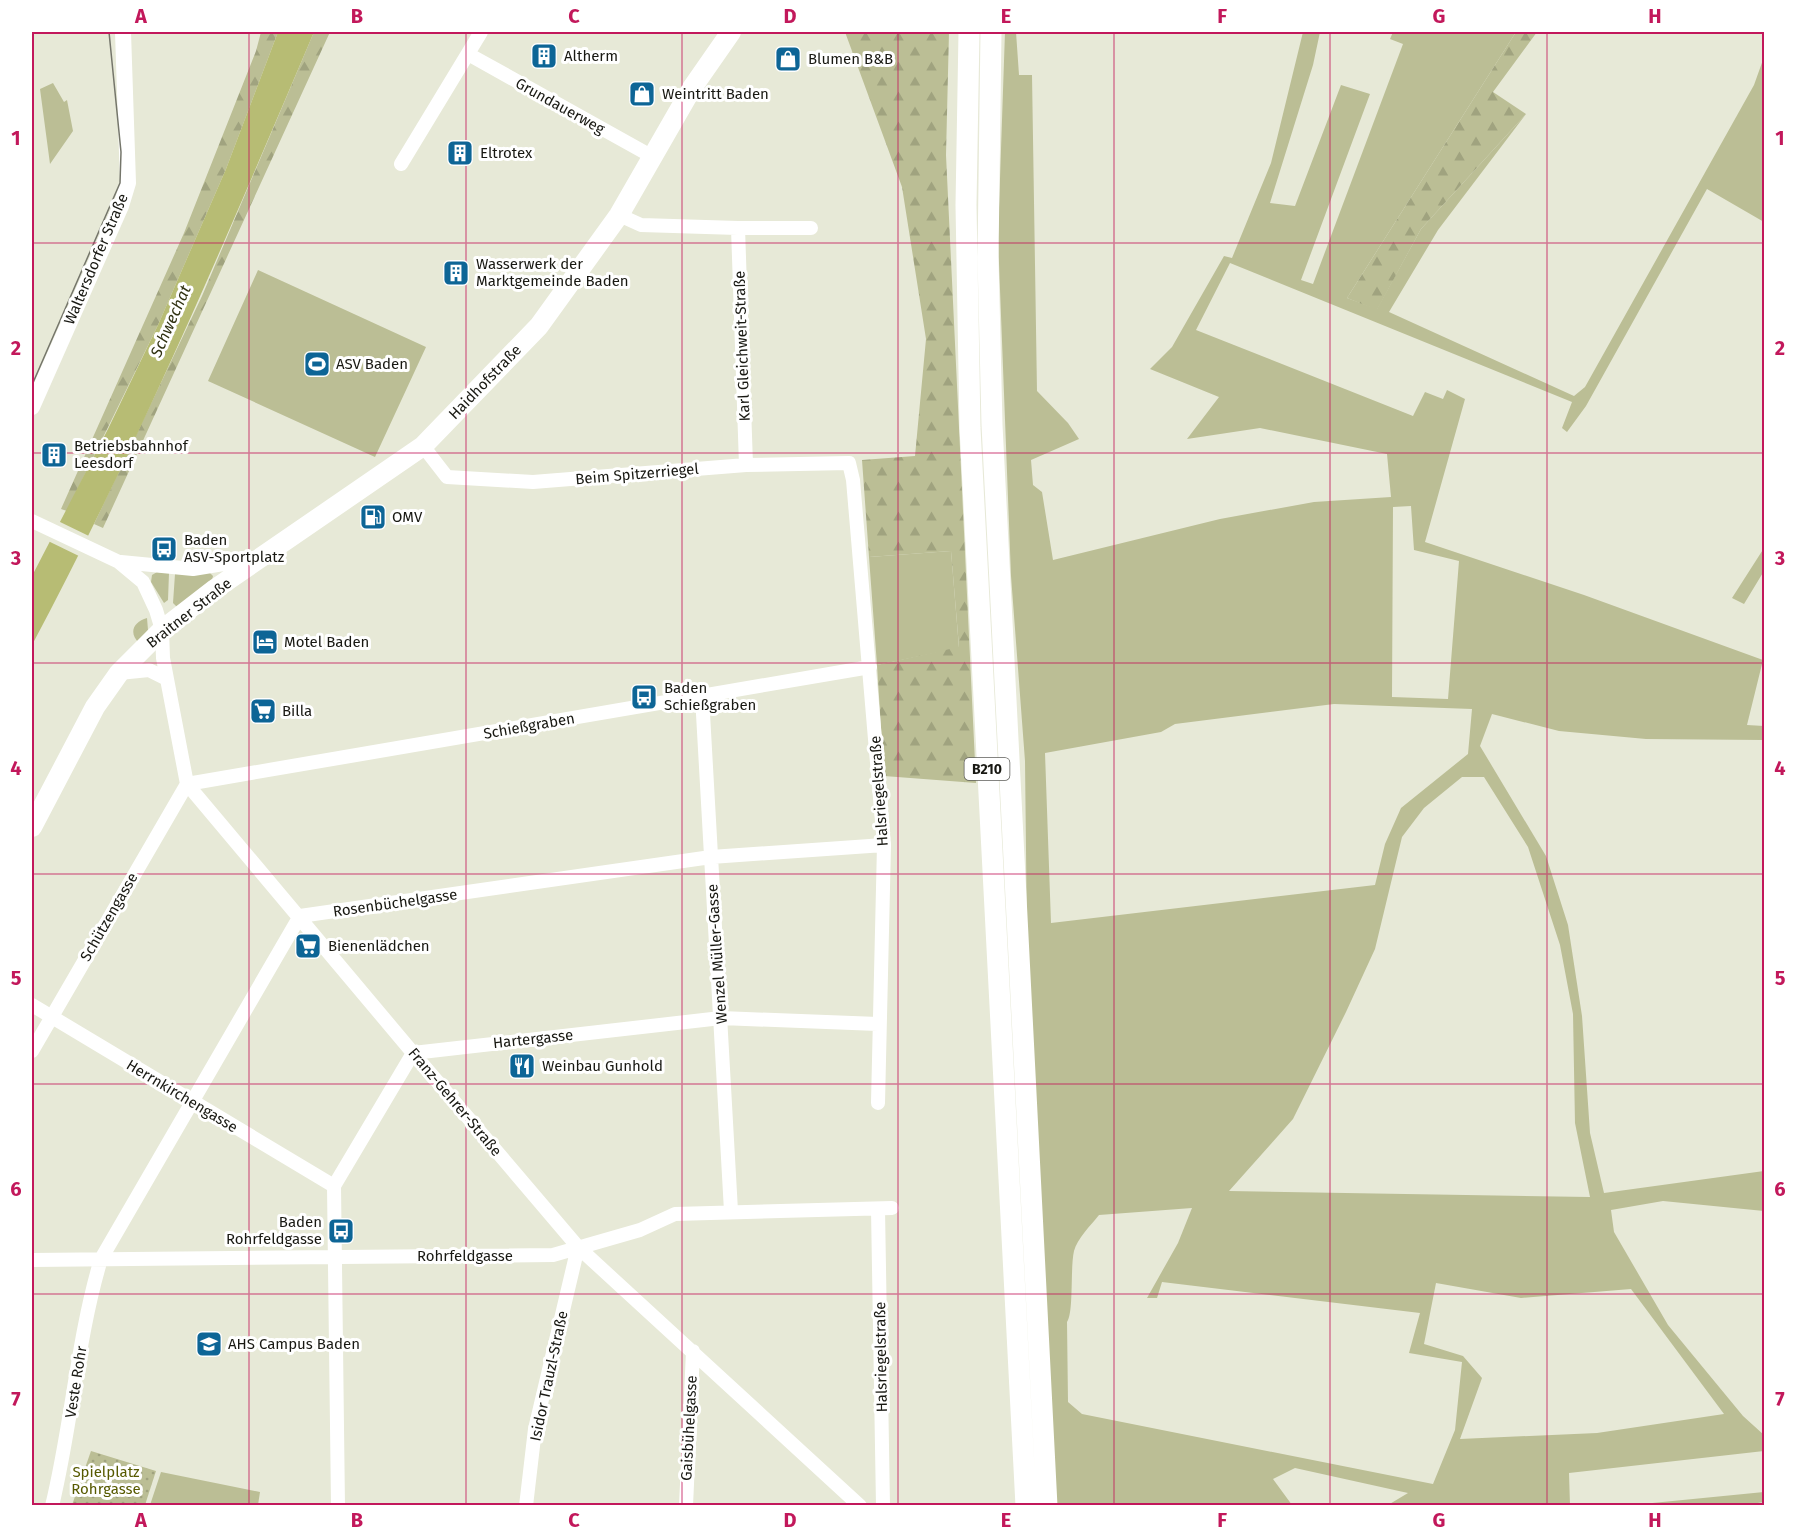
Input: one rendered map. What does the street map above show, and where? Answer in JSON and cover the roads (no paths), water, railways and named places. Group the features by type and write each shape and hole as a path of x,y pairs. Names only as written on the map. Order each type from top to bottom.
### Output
{"main road":[{"name":"Haidhofstraße","path":"262,558 423,446 500,370 539,326 619,215 692,88 731,32"},
{"name":"B210","path":"969,32 966,205 970,428 1026,1506"},
{"name":"B210","path":"991,32 988,257 992,425 1047,1506"},
{"name":"Braitner Straße","path":"32,827 95,707 119,673 162,630 262,558"}],"street":[{"name":"Waltersdorfer Straße","path":"32,407 121,206 128,183 123,32"},
{"path":"401,164 481,32"},
{"name":"Grundauerweg","path":"468,54 653,157"},
{"path":"619,215 641,225 811,228"},
{"name":"Karl Gleichweit-Straße","path":"738,228 746,465"},
{"name":"Beim Spitzerriegel","path":"423,446 447,477 522,482 746,465 849,463 853,480"},
{"name":"Halsriegelstraße","path":"853,480 884,845 878,1024 878,1103"},
{"path":"32,522 119,562"},
{"name":"Haidhofstraße","path":"119,562 193,569 262,558"},
{"name":"Franz-Gehrer-Straße","path":"119,562 143,582 156,610 162,630 167,680 187,784 578,1247 860,1506"},
{"name":"Schießgraben","path":"187,784 870,667"},
{"name":"Braitner Straße","path":"119,673 149,670 167,680"},
{"name":"Wenzel Müller-Gasse","path":"702,696 731,1211"},
{"name":"Schützengasse","path":"32,1051 187,784"},
{"name":"Rosenbüchelgasse","path":"300,916 711,857 884,845"},
{"path":"101,1259 190,1102 300,916"},
{"name":"Herrnkirchengasse","path":"32,1005 190,1102 334,1186"},
{"name":"Hartergasse","path":"413,1053 721,1018 878,1024"},
{"path":"338,1506 333,1257 334,1186 413,1053"},
{"name":"Halsriegelstraße","path":"883,1506 885,1209"},
{"name":"Rohrfeldgasse","path":"32,1260 553,1256 640,1230 675,1214 885,1209"},
{"name":"Isidor Trauzl-Straße","path":"526,1506 535,1429 578,1247"},
{"name":"Veste Rohr","path":"52,1506 64,1455 90,1295 101,1259"},
{"name":"Gaisbühelgasse","path":"686,1506 693,1351"}],"water":[{"name":"Schwechat","path":"278,32 314,32 180,342 71,570 32,645 32,576 108,429 158,325 226,169"}],"tram line":[{"path":"32,385 120,183 121,152 109,32"}],"place":[{"name":"Altherm","path":"544,56"},
{"name":"Blumen B&B","path":"788,59"},
{"name":"Weintritt Baden","path":"642,94"},
{"name":"Eltrotex","path":"460,153"},
{"name":"Wasserwerk der Marktgemeinde Baden","path":"456,273"},
{"name":"ASV Baden","path":"317,364"},
{"name":"Betriebsbahnhof Leesdorf","path":"54,455"},
{"name":"OMV","path":"373,517"},
{"name":"Baden ASV-Sportplatz","path":"164,549"},
{"name":"Motel Baden","path":"265,642"},
{"name":"Baden Schießgraben","path":"644,697"},
{"name":"Billa","path":"263,711"},
{"name":"Bienenlädchen","path":"308,946"},
{"name":"Weinbau Gunhold","path":"522,1066"},
{"name":"Baden Rohrfeldgasse","path":"341,1231"},
{"name":"AHS Campus Baden","path":"209,1344"}],"park label":[{"name":"Spielplatz Rohrgasse","path":"106,1480"}]}
